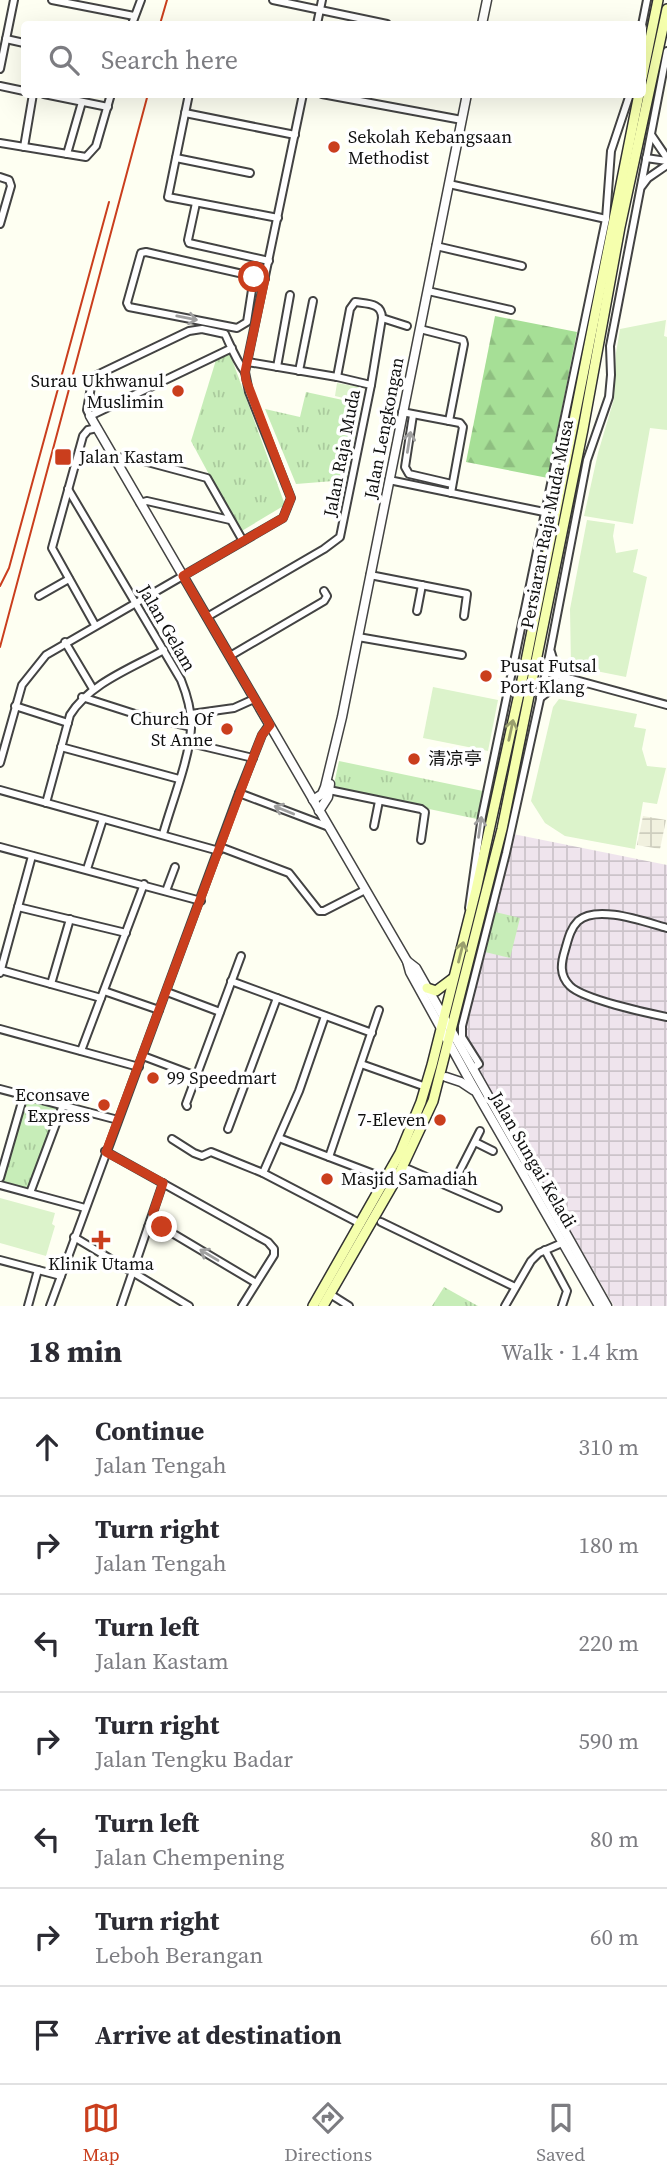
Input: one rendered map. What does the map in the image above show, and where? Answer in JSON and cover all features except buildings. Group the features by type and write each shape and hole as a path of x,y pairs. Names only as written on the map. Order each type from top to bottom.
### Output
{"main road":[{"path":"646,58 658,0"},
{"name":"Persiaran Raja Muda Musa","path":"313,1306 387,1179 413,1125 460,994 508,804 583,429 620,227 667,9"},
{"name":"Persiaran Raja Muda Musa","path":"323,1306 334,1296 418,1136 433,1101 448,1042 444,1018 469,919 524,671 638,98"},
{"path":"571,393 583,377"},
{"path":"427,988 436,990 446,985 454,976"},
{"path":"460,994 472,980"}],"street":[{"path":"0,69 14,0"},
{"path":"52,0 134,16"},
{"path":"133,21 141,0"},
{"path":"273,0 372,21"},
{"path":"318,21 322,0"},
{"path":"482,21 486,0"},
{"path":"643,21 647,0"},
{"path":"6,39 21,42"},
{"path":"471,1069 479,1064 461,1033 472,980 506,853 545,676 587,460 609,397 610,346 667,51"},
{"path":"0,86 21,90"},
{"path":"24,147 32,98"},
{"path":"63,98 108,107"},
{"path":"0,142 86,157 93,150 110,98"},
{"path":"188,98 168,197 278,218"},
{"path":"245,372 302,98"},
{"path":"344,98 462,120"},
{"name":"Jalan Lengkongan","path":"313,800 322,794 331,767 466,98"},
{"path":"469,919 469,900 482,816 606,219 610,157 629,98"},
{"path":"67,154 82,102"},
{"path":"185,113 295,135"},
{"path":"651,134 667,161"},
{"path":"176,158 250,173"},
{"path":"646,158 667,161"},
{"path":"640,189 667,161"},
{"path":"0,177 6,178 11,186 0,224"},
{"path":"449,184 606,219"},
{"path":"196,203 189,243 269,261"},
{"path":"436,246 522,267"},
{"path":"254,277 247,322 237,328 130,307 127,303 141,253 265,279"},
{"path":"428,291 511,310"},
{"path":"277,368 290,295"},
{"path":"299,371 313,301"},
{"path":"337,377 350,309 355,302 377,305 382,318 371,385"},
{"path":"382,318 407,326"},
{"path":"0,763 22,685 46,655 65,642 183,576 283,518 291,498 249,392 245,372 225,334 202,328 189,331 114,366 97,375 92,381 86,405 90,416 116,460 183,576 230,656 254,699 320,811 365,890 407,961 410,972 446,1030"},
{"path":"420,329 463,340 449,421"},
{"path":"90,416 232,348"},
{"name":"Jalan Raja Muda","path":"207,617 340,537 371,385 248,362"},
{"path":"402,412 460,423 464,432 451,493"},
{"path":"413,415 406,471 452,484"},
{"path":"95,625 52,548 83,436 88,430 97,428"},
{"path":"116,460 125,456 206,478 243,541"},
{"path":"389,480 544,512"},
{"name":"Jalan Gelam","path":"68,489 181,680 191,714 190,743 163,834"},
{"path":"141,503 147,501 230,520"},
{"path":"370,575 467,594 464,615"},
{"path":"39,596 69,579"},
{"path":"417,611 422,585"},
{"path":"230,656 324,601 327,596 324,591"},
{"path":"358,637 462,655"},
{"path":"65,642 93,690"},
{"path":"46,803 70,715 82,697 164,650"},
{"path":"550,650 562,680"},
{"path":"545,676 667,705"},
{"path":"539,698 562,680"},
{"path":"82,697 174,725 191,727"},
{"path":"191,714 234,708 254,699"},
{"path":"15,706 68,723"},
{"path":"50,1306 239,793 262,735 270,725"},
{"path":"190,743 253,758"},
{"path":"61,747 179,779"},
{"name":"Jalan Lengkongan","path":"320,811 328,797 331,767"},
{"path":"0,790 220,849 289,873 319,911 365,890"},
{"path":"329,790 421,809 425,812 421,840"},
{"path":"239,793 329,827"},
{"path":"374,826 379,800"},
{"path":"87,869 103,819"},
{"path":"0,847 201,901"},
{"path":"32,856 0,972 159,1010"},
{"path":"166,891 175,867"},
{"path":"81,1051 144,884"},
{"path":"18,907 126,933"},
{"path":"667,928 616,916 592,914 574,926 562,962 562,972 571,988 618,1005 667,1017"},
{"path":"51,984 70,919"},
{"path":"187,1106 241,956"},
{"path":"407,961 416,968 444,1018"},
{"path":"231,981 372,1033"},
{"path":"167,992 220,1012"},
{"path":"228,1129 277,998"},
{"path":"329,1157 380,1010"},
{"path":"263,1173 325,1016"},
{"path":"0,1029 139,1068"},
{"name":"Jalan Sungai Keladi","path":"446,1030 607,1306"},
{"name":"Jalan Sungai Keladi","path":"448,1042 599,1306"},
{"path":"143,1056 196,1076"},
{"path":"361,1065 426,1087"},
{"path":"446,1077 475,1091"},
{"path":"0,1089 118,1120"},
{"path":"0,1178 24,1095"},
{"path":"30,1193 62,1105"},
{"path":"452,1186 480,1131"},
{"path":"279,1138 387,1179"},
{"path":"172,1139 202,1156 211,1152 263,1173 361,1224"},
{"path":"475,1142 493,1151"},
{"path":"106,1152 268,1242 274,1249 274,1255 242,1306"},
{"path":"408,1169 498,1208"},
{"path":"121,1306 163,1183"},
{"path":"0,1185 85,1208"},
{"path":"153,1213 162,1227 256,1283"},
{"path":"381,1222 515,1287"},
{"path":"148,1227 162,1227"},
{"path":"74,1237 189,1306"},
{"path":"505,1306 531,1261 545,1250 562,1243"},
{"path":"545,1250 567,1292 562,1306"},
{"path":"0,1260 61,1276"},
{"path":"28,1306 38,1270"},
{"path":"334,1296 349,1306"}],"shaded area":[{"path":"643,816 666,820 660,849 637,845"},
{"path":"513,834 667,865 667,1306 614,1306 460,1041"}],"green space":[{"path":"495,316 577,332 548,478 466,462"},
{"path":"666,320 664,336 667,337 667,430 650,428 633,524 584,516 614,399 620,329"},
{"path":"230,354 285,505 240,532 191,441 216,360"},
{"path":"337,383 359,387 357,401 335,396"},
{"path":"306,392 361,404 346,480 296,484 265,409 300,417"},
{"path":"587,520 615,524 613,536 616,553 638,549 633,572 647,577 626,677 571,666 570,609"},
{"path":"433,687 498,700 488,751 423,738"},
{"path":"559,699 637,714 634,727 646,729 642,749 647,766 666,768 657,804 643,802 635,849 565,836 545,823 531,801 553,707"},
{"path":"339,761 483,791 477,819 333,789"},
{"path":"495,912 520,918 510,958 485,952"},
{"path":"25,1100 58,1108 29,1188 2,1182"},
{"path":"0,1198 55,1213 52,1224 55,1226 46,1256 0,1243"},
{"path":"444,1287 478,1306 432,1306"}],"railway":[{"path":"161,21 167,0"},
{"path":"0,647 147,98"},
{"path":"0,586 9,568 109,202"}],"place":[{"name":"Sekolah Kebangsaan Methodist","path":"334,147"},
{"name":"Surau Ukhwanul Muslimin","path":"178,391"},
{"name":"Jalan Kastam","path":"63,457"},
{"name":"Pusat Futsal Port Klang","path":"486,676"},
{"name":"Church Of St Anne","path":"227,729"},
{"name":"清凉亭","path":"414,759"},
{"name":"99 Speedmart","path":"153,1078"},
{"name":"Econsave Express","path":"104,1105"},
{"name":"7-Eleven","path":"440,1120"},
{"name":"Masjid Samadiah","path":"327,1179"},
{"name":"Klinik Utama","path":"101,1240"}],"route":[{"path":"162,1227 153,1213 163,1183 106,1152 239,793 262,735 270,725 183,576 283,518 289,508 291,498 246,380 245,372 265,279 254,277"}]}
